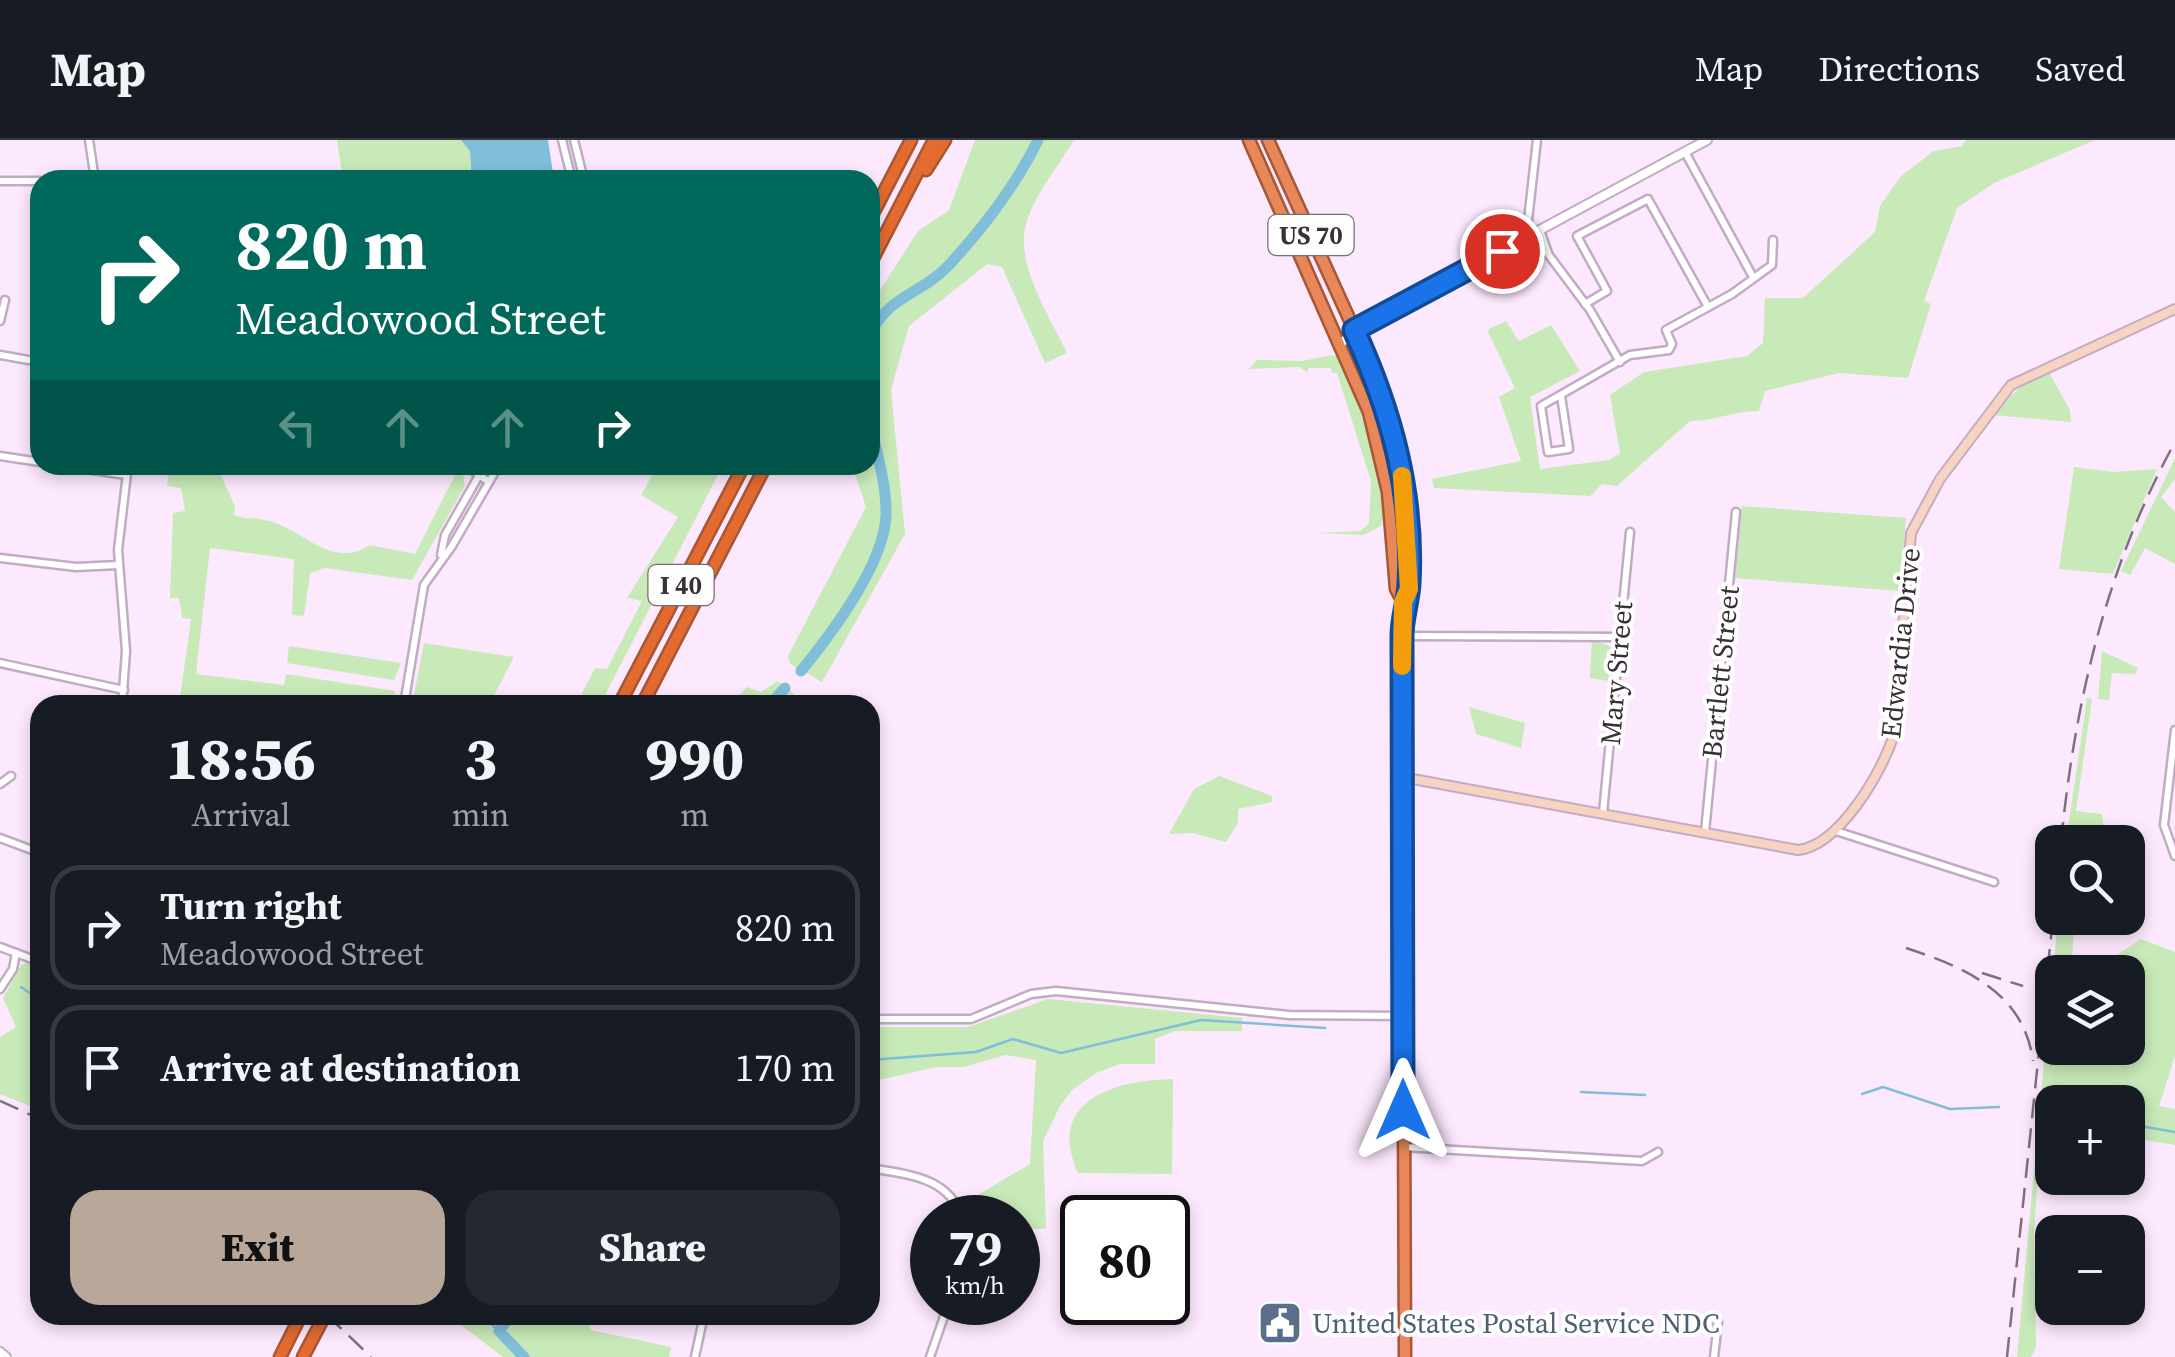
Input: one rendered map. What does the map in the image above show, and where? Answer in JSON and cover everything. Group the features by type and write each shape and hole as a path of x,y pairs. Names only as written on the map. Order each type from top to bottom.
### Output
{"highway":[{"path":"880,200 911,140"},
{"path":"880,244 934,140"},
{"path":"887,230 944,140"},
{"name":"US 70","path":"1249,140 1336,332 1376,434 1388,492 1396,589 1403,602"},
{"name":"US 70","path":"1268,140 1386,406 1397,448 1408,540 1409,589 1403,602 1402,636 1404,1357"},
{"name":"I 40","path":"624,695 739,475"},
{"name":"I 40","path":"647,695 761,475"},
{"path":"280,1356 297,1325"},
{"path":"302,1357 320,1325"}],"main road":[{"name":"Edwardia Drive","path":"1836,830 1888,756 1894,734 1911,532 1940,479 2011,385 2175,309"},
{"path":"1402,777 1798,850 1811,848 1836,830"}],"street":[{"path":"89,140 94,170"},
{"path":"562,140 570,170"},
{"path":"574,140 582,170"},
{"path":"1537,140 1533,234 1586,304 1620,362"},
{"path":"1341,344 1354,330 1707,140"},
{"path":"1685,152 1753,276"},
{"path":"0,181 30,181"},
{"path":"1586,304 1607,291 1576,236 1648,199 1708,307"},
{"path":"1561,396 1569,449 1548,452 1541,406 1635,353 1669,350 1672,344 1666,330 1772,265 1773,240"},
{"path":"0,321 6,300"},
{"path":"1336,332 1354,330"},
{"path":"0,355 30,360"},
{"path":"0,456 30,460"},
{"path":"123,695 126,651 118,564 126,475"},
{"path":"441,556 445,535 479,475"},
{"path":"482,475 489,482"},
{"path":"406,695 424,585 493,475"},
{"name":"Bartlett Street","path":"1704,832 1736,512"},
{"name":"Mary Street","path":"1603,813 1630,532"},
{"path":"0,558 76,566 118,564"},
{"path":"1402,636 1619,636"},
{"path":"0,663 124,690"},
{"path":"2175,730 2164,825 2175,856"},
{"path":"0,784 11,776"},
{"path":"1836,830 1994,882"},
{"path":"0,838 30,849"},
{"path":"0,947 30,958"},
{"path":"0,988 13,969 16,953"},
{"path":"880,1019 971,1019 1031,994 1056,991 1290,1015 1403,1016"},
{"path":"1403,1147 1642,1162 1658,1152"},
{"path":"880,1170 932,1180 950,1195"},
{"path":"1714,1357 1718,1322"},
{"path":"694,1357 702,1325"},
{"path":"930,1357 941,1325"},
{"path":"0,1352 6,1357"}],"green space":[{"path":"337,140 461,140 470,150 472,170 342,170"},
{"path":"975,140 1074,140 1036,200 1024,237 1035,289 1067,353 1045,363 1002,267 987,264 909,326 891,390 905,534 822,682 790,664 788,656 866,507 855,475 880,475 880,290 918,231 949,210"},
{"path":"1966,140 2095,140 1994,183 1957,208 1924,301 1931,304 1908,378 1839,373 1765,391 1759,411 1690,421 1617,486 1602,484 1590,496 1434,488 1432,479 1521,461 1499,397 1515,388 1487,330 1506,321 1519,341 1551,325 1580,371 1530,397 1540,469 1609,460 1620,453 1610,395 1644,372 1747,356 1763,343 1765,298 1803,298 1875,232 1880,206 1900,177 1934,151 1962,146"},
{"path":"1333,355 1343,359 1372,440 1384,511 1381,526 1363,535 1318,533 1360,531 1369,523 1371,481 1337,373 1332,373 1331,368 1309,368 1307,372 1299,367 1249,369 1257,360 1302,361"},
{"path":"2048,371 2070,410 2071,422 1992,415 2023,384"},
{"path":"2175,458 2175,479 2161,497 2175,512 2175,564 2145,548 2130,575 2121,571"},
{"path":"2074,467 2113,472 2157,469 2113,574 2059,569"},
{"path":"168,475 221,475 235,506 234,515 278,524 316,545 342,553 370,545 415,554 455,475 463,475 465,486 412,580 325,568 310,573 304,616 292,615 294,559 210,548 196,674 284,685 286,674 395,691 395,695 180,695 191,619 182,618 179,598 170,598 173,513 185,511 181,488 167,486"},
{"path":"652,475 718,475 605,695 581,695 595,668 607,669 642,601 627,598 678,517 641,495"},
{"path":"1742,506 1906,518 1900,591 1735,578"},
{"path":"1592,640 1612,647 1609,681 1590,678"},
{"path":"424,643 514,657 494,695 414,695"},
{"path":"289,646 401,663 394,680 287,663"},
{"path":"2102,651 2138,668 2135,674 2112,673 2109,700 2098,699"},
{"path":"778,681 794,695 739,695 747,687 761,692"},
{"path":"2087,698 2092,699 2076,811 2102,814 2104,825 2068,825"},
{"path":"1469,707 1525,723 1521,748 1476,734"},
{"path":"1219,776 1272,796 1272,802 1238,809 1238,823 1226,842 1192,833 1169,834 1194,789"},
{"path":"2056,935 2074,935 2072,955 2055,955"},
{"path":"2141,939 2175,952 2175,1056 2159,1106 2175,1109 2175,1145 2145,1140 2145,1085 2042,1085 2044,1065 2145,1065 2145,955 2117,955"},
{"path":"30,964 30,1106 0,1094 0,1037 16,1027 3,998 21,965"},
{"path":"1048,999 1242,1018 1242,1031 1175,1031 1155,1039 1155,1064 1120,1064 1096,1073 1072,1090 1043,1141 1046,1229 1040,1229 1040,1195 977,1195 1030,1164 1036,1060 1005,1055 964,1067 937,1067 880,1080 880,1027 968,1027"},
{"path":"1173,1079 1172,1174 1078,1173 1070,1148 1071,1128 1078,1111 1109,1090"},
{"path":"2035,1160 2036,1347 2031,1357 2017,1357"},
{"path":"461,1325 590,1325 591,1330 671,1347 669,1357 503,1357"}],"water":[{"path":"461,140 548,140 552,170 471,170 470,151"}],"waterway":[{"path":"880,318 938,275 962,251 1009,190 1038,140"},
{"path":"801,671 854,598 876,555 886,515 880,464"},
{"path":"779,695 785,688"},
{"path":"21,987 30,993"},
{"path":"880,1059 976,1052 1013,1039 1061,1053 1201,1020 1325,1028"},
{"path":"1862,1094 1883,1087 1950,1109 1999,1107"},
{"path":"1581,1092 1645,1095"},
{"path":"2145,1127 2175,1132"},
{"path":"493,1325 499,1331"},
{"path":"504,1325 499,1331 524,1357"}],"railway":[{"path":"2063,825 2075,738 2097,636 2130,538 2175,442"},
{"path":"2007,1357 2051,935"},
{"path":"1906,948 1969,974 2004,1000 2018,1017 2033,1061"},
{"path":"1982,973 2023,986"},
{"path":"0,1101 30,1114"},
{"path":"337,1325 371,1357"}],"slow traffic":[{"path":"1402,476 1409,589 1403,602 1402,666"}],"place":[{"name":"United States Postal Service NDC","path":"1280,1323"}],"route":[{"path":"1403,1110 1402,636 1403,602 1409,589 1408,540 1393,430 1354,330 1502,251"}]}
